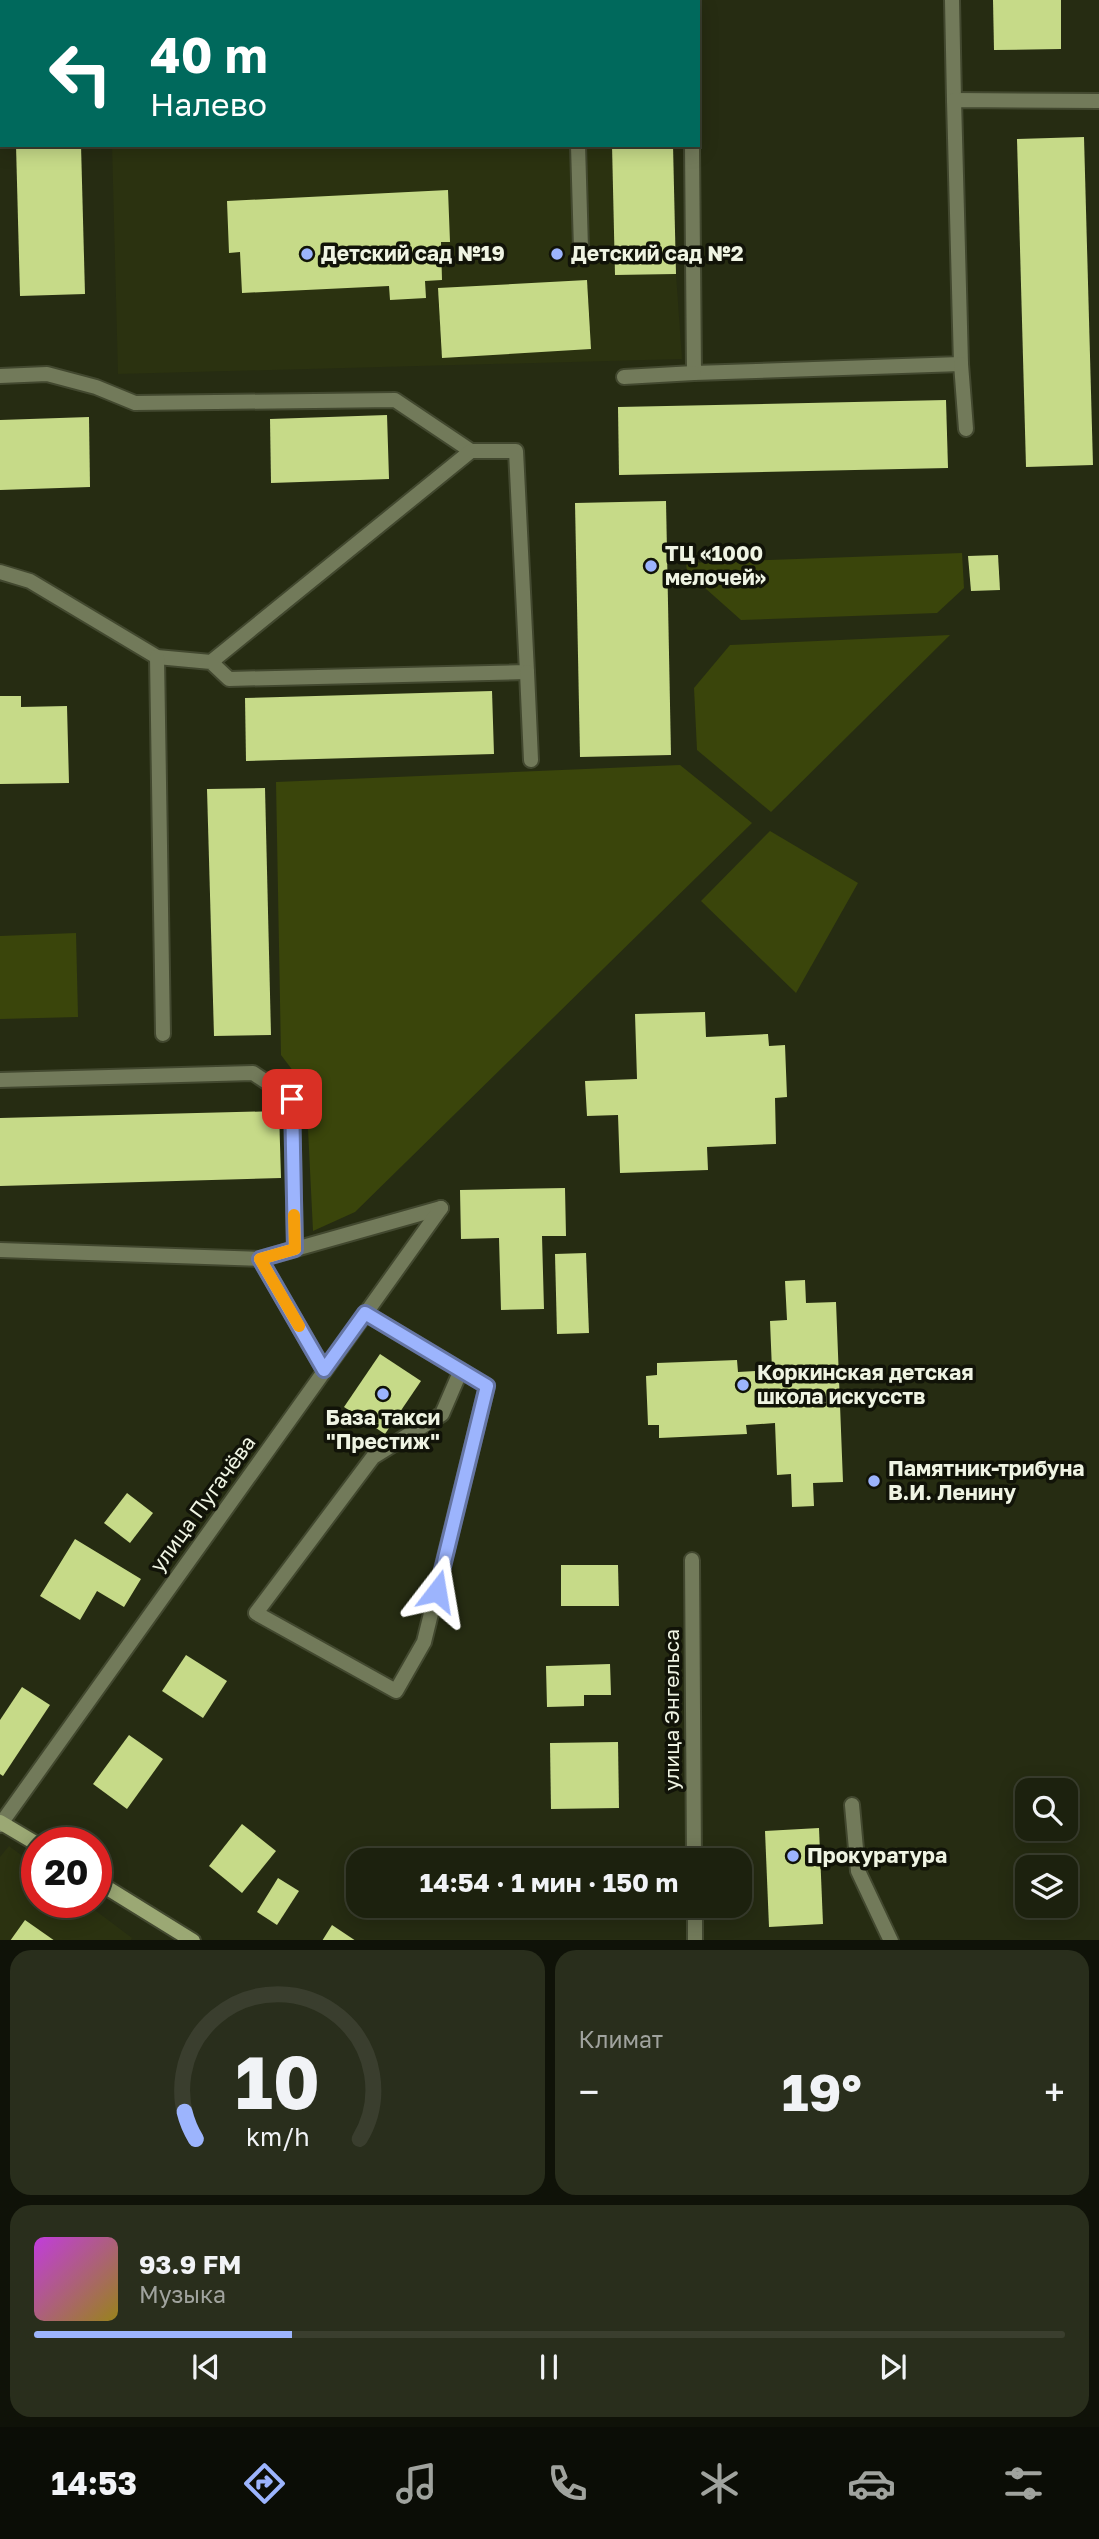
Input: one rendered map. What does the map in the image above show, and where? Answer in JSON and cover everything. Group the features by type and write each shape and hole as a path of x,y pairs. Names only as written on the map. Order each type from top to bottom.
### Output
{"street":[{"path":"952,0 965,429"},
{"path":"954,100 1099,102"},
{"path":"578,147 582,249"},
{"path":"692,147 694,373"},
{"path":"624,377 961,364"},
{"path":"0,376 47,374 96,387 135,403 395,400 471,451 516,451 531,760"},
{"path":"211,662 471,451"},
{"path":"0,572 30,581 156,656 211,662 229,679 527,671"},
{"path":"156,656 163,1034"},
{"path":"0,1080 253,1073 292,1099 295,1249 260,1259 0,1250"},
{"name":"улица Пугачёва","path":"1,1823 441,1208 295,1249"},
{"path":"260,1259 324,1370"},
{"path":"365,1313 461,1370 487,1386 424,1642 396,1691 256,1613 373,1457 442,1414 461,1370"},
{"name":"улица Энгельса","path":"692,1560 694,1848"},
{"path":"852,1805 858,1871 891,1940"},
{"path":"1,1823 21,1835"},
{"path":"112,1891 190,1940"},
{"path":"695,1918 695,1940"}],"shaded area":[{"name":"Детский сад №19","path":"112,147 612,147 615,275 676,274 682,359 118,374"},
{"path":"962,553 964,588 937,613 741,620 687,572 686,563"},
{"path":"950,635 771,812 697,750 694,688 730,645"},
{"path":"680,765 752,823 355,1212 313,1231 306,1088 281,1055 276,782"},
{"path":"770,831 858,883 796,993 701,901"},
{"path":"76,933 78,1017 0,1019 0,936"},
{"path":"9,1846 21,1855 21,1918 105,1918 132,1938 131,1940 0,1940 0,1857"}],"building":[{"path":"993,0 1061,0 1061,49 994,50"},
{"path":"1084,137 1093,465 1026,467 1017,139"},
{"path":"16,147 81,147 85,294 20,296"},
{"path":"612,147 673,147 676,274 615,275"},
{"path":"448,190 450,242 441,242 442,280 425,281 426,298 390,300 389,286 242,293 240,252 229,253 227,201"},
{"path":"587,280 591,349 442,358 438,288"},
{"path":"946,400 948,468 619,475 618,407"},
{"path":"387,415 389,479 271,483 270,419"},
{"path":"89,417 90,487 0,490 0,420"},
{"path":"666,501 671,755 580,757 575,503"},
{"path":"998,555 1000,590 971,591 968,556"},
{"path":"492,691 494,754 246,761 245,698"},
{"path":"0,696 21,696 21,707 67,706 69,783 0,784"},
{"path":"265,788 271,1035 214,1036 207,789"},
{"path":"705,1012 706,1037 768,1034 769,1046 785,1045 787,1097 775,1098 776,1144 707,1147 708,1170 620,1173 618,1115 587,1116 585,1081 637,1079 635,1014"},
{"path":"279,1111 281,1178 0,1186 0,1118"},
{"path":"565,1188 566,1236 542,1236 544,1309 501,1310 499,1238 461,1239 460,1190"},
{"path":"586,1253 589,1333 557,1334 555,1254"},
{"name":"Коркинская детская школа искусств","path":"805,1280 806,1303 836,1302 843,1482 813,1483 814,1506 792,1507 791,1474 777,1475 775,1423 746,1425 747,1434 659,1438 659,1425 648,1425 646,1376 657,1375 657,1363 737,1360 738,1372 772,1370 770,1321 787,1320 785,1281"},
{"name":"База такси \"Престиж\"","path":"380,1354 421,1381 385,1434 344,1407"},
{"path":"127,1493 153,1513 130,1543 104,1523"},
{"path":"75,1539 141,1579 124,1607 97,1591 80,1620 40,1596"},
{"path":"561,1565 618,1565 619,1606 561,1606"},
{"path":"186,1655 227,1681 203,1718 162,1691"},
{"path":"610,1664 611,1695 584,1695 584,1706 547,1707 546,1666"},
{"path":"22,1687 50,1705 3,1776 0,1774 0,1720"},
{"path":"129,1735 163,1759 127,1809 93,1784"},
{"path":"618,1742 619,1808 551,1809 550,1743"},
{"path":"242,1824 276,1851 242,1893 209,1866"},
{"name":"Прокуратура","path":"819,1828 823,1924 769,1927 765,1831"},
{"path":"278,1878 299,1891 277,1925 257,1912"},
{"path":"25,1920 54,1940 11,1940"},
{"path":"332,1925 354,1940 323,1940"}],"slow traffic":[{"path":"294,1215 295,1249 260,1259 299,1326"}],"place":[{"name":"Детский сад №19","path":"307,254"},
{"name":"Детский сад №2","path":"557,254"},
{"name":"ТЦ «1000 мелочей»","path":"651,566"},
{"name":"Коркинская детская школа искусств","path":"743,1385"},
{"name":"База такси \"Престиж\"","path":"383,1394"},
{"name":"Памятник-трибуна В.И. Ленину","path":"874,1481"},
{"name":"Прокуратура","path":"793,1856"}],"route":[{"path":"292,1099 295,1249 260,1259 324,1370 365,1313 487,1386 437,1591"}]}
